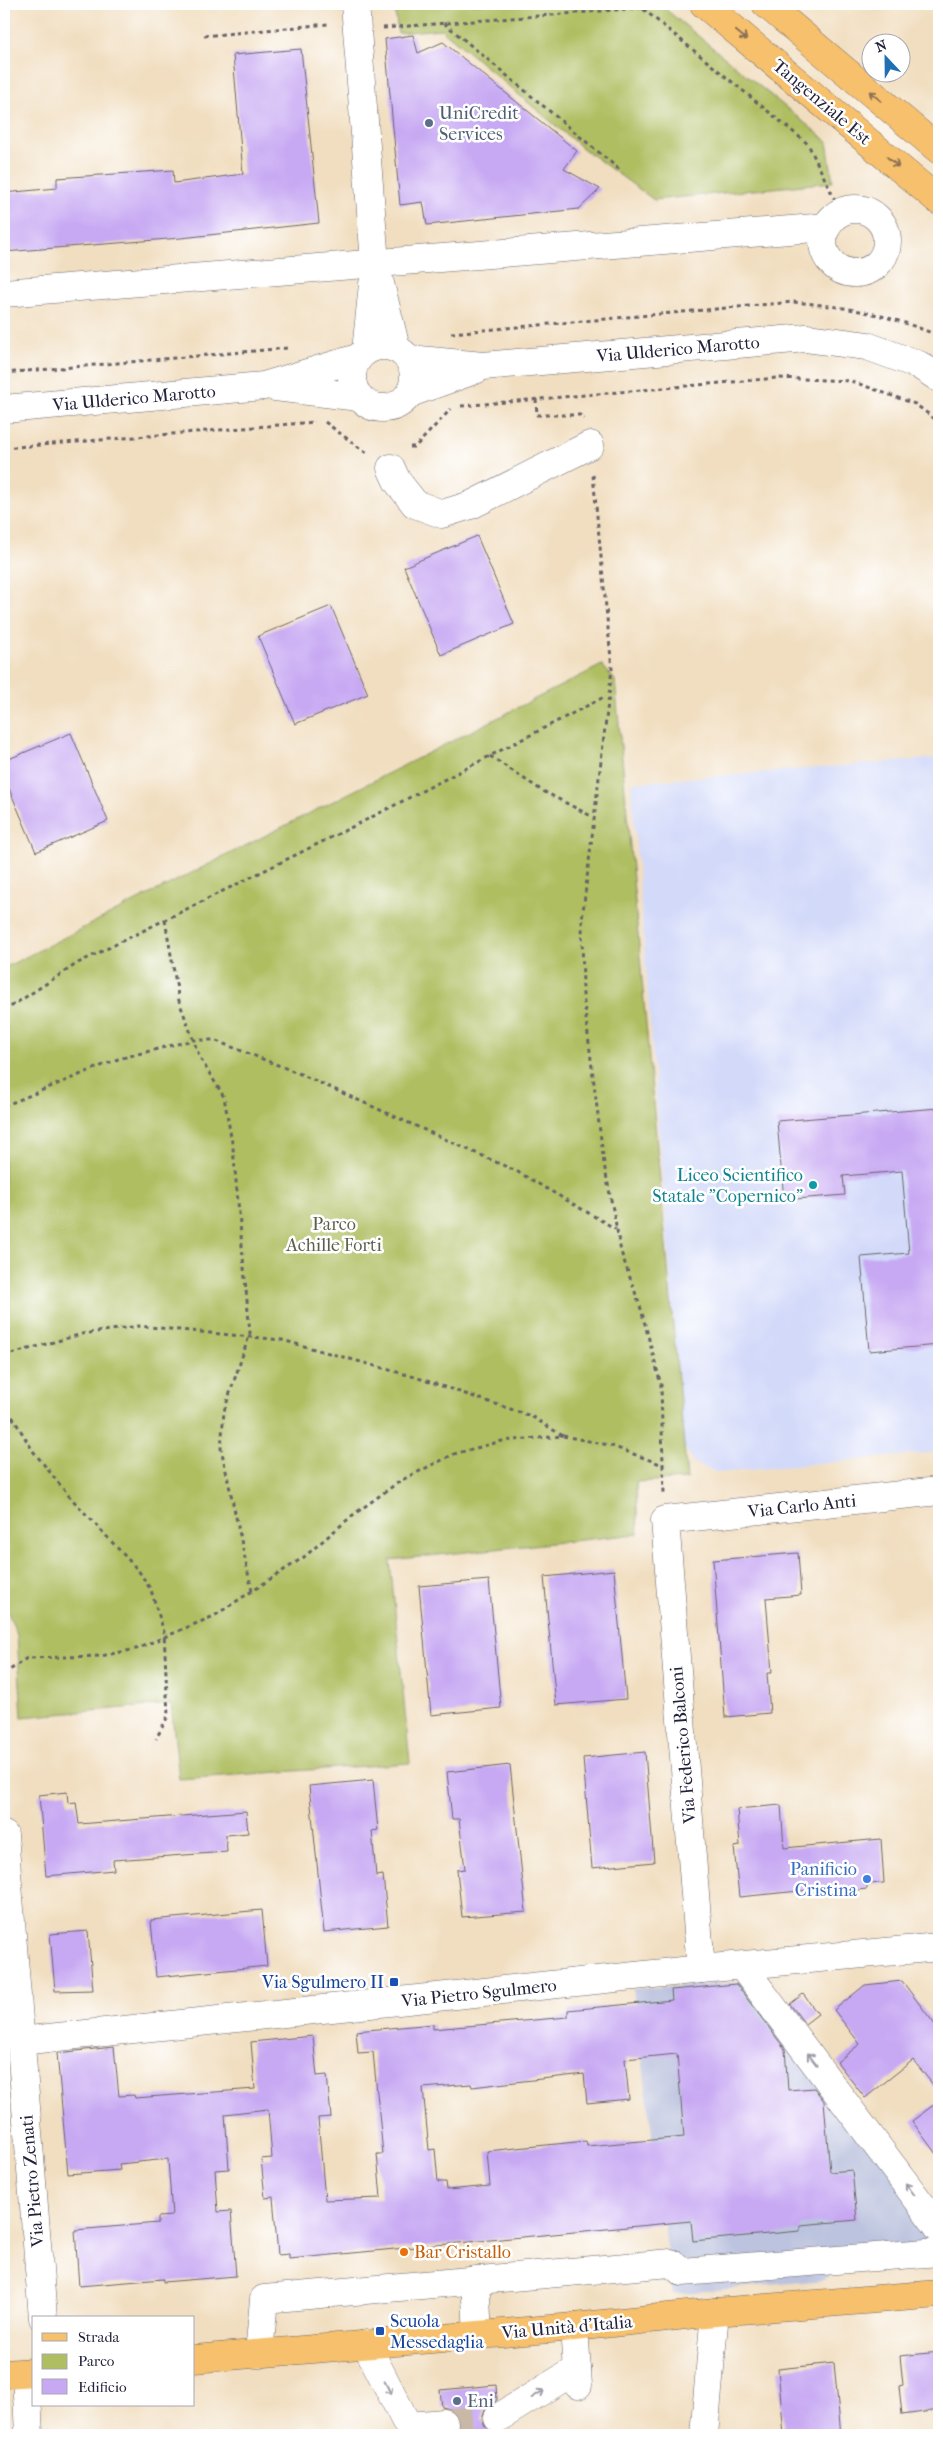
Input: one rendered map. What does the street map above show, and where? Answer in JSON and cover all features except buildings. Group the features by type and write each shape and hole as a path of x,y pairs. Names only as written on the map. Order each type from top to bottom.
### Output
{"main road":[{"name":"Tangenziale Est","path":"704,4 939,201"},
{"path":"766,4 939,150"},
{"name":"Via Unità d'Italia","path":"195,2359 574,2327 715,2312 939,2294"}],"street":[{"path":"357,18 376,262 402,354 414,374 410,393"},
{"path":"4,293 376,262 834,219"},
{"path":"362,355 376,262"},
{"name":"Via Ulderico Marotto","path":"402,354 483,366 806,338 867,346 919,365 939,378"},
{"path":"402,354 386,346 375,346 362,355 353,368 351,378 358,397 376,408 395,406 410,393 483,366"},
{"name":"Via Ulderico Marotto","path":"264,386 362,355"},
{"name":"Via Ulderico Marotto","path":"4,409 264,386 358,397"},
{"path":"390,456 397,482 414,504 442,514 471,505 590,445"},
{"name":"Via Carlo Anti","path":"665,1520 939,1491"},
{"name":"Via Federico Balconi","path":"665,1520 701,1970"},
{"name":"Via Pietro Zenati","path":"4,1835 43,2316"},
{"name":"Via Pietro Sgulmero","path":"20,2041 939,1947"},
{"path":"742,1966 939,2228"},
{"path":"259,2354 264,2299 671,2263 682,2272 939,2252"},
{"path":"475,2280 478,2335"},
{"path":"704,2435 715,2312"},
{"path":"498,2418 577,2377 574,2327"},
{"path":"366,2344 408,2426 444,2423"},
{"path":"21,2373 29,2435"}],"path":[{"path":"637,4 808,144 834,219"},
{"path":"204,36 357,18 444,23 642,8"},
{"path":"444,23 620,170"},
{"path":"4,50 11,49"},
{"path":"442,334 793,302 849,307 902,320 939,336"},
{"path":"4,373 289,348"},
{"path":"4,448 324,421 365,452 390,456 415,447 453,407 777,378 851,381 915,404 939,422"},
{"path":"536,399 537,415 580,414 591,426 590,445 612,669 607,696 582,920 583,995 604,1164 621,1252 641,1309 661,1384 665,1520"},
{"path":"4,1010 78,963 607,696"},
{"path":"490,756 541,790 593,817"},
{"path":"165,920 179,1001 200,1058 224,1097 233,1148 250,1333 224,1411 221,1448 252,1591"},
{"path":"4,1106 118,1059 193,1040 214,1040 298,1073 518,1172 617,1230"},
{"path":"4,1356 82,1334 139,1326 282,1340 416,1377 530,1416 563,1436"},
{"path":"4,1403 33,1451 69,1496 138,1570 151,1590 164,1637 168,1716 156,1739"},
{"path":"4,1674 27,1658 101,1656 136,1649 214,1616 304,1557 353,1515 400,1480 454,1454 502,1441 563,1436 609,1445 663,1465"}],"shaded area":[{"path":"939,758 939,1452 718,1473 694,1463 684,1446 631,783"},
{"path":"759,1981 939,2235 939,2258 845,2267 824,2280 673,2294 633,1989"}],"green space":[{"path":"394,4 659,4 827,141 833,182 654,200 581,147 441,29 398,33"},
{"name":"Parco Achille Forti","path":"602,665 615,680 687,1479 636,1482 638,1534 390,1560 410,1763 179,1779 171,1704 22,1717 17,1635 4,1602 4,968"}],"tunnel":[{"path":"444,2423 498,2418"}],"place":[{"name":"UniCredit Services","path":"429,123"},
{"name":"Liceo Scientifico Statale \"Copernico\"","path":"813,1185"},
{"name":"Panificio Cristina","path":"867,1879"},
{"name":"Via Sgulmero II","path":"394,1982"},
{"name":"Bar Cristallo","path":"404,2252"},
{"name":"Scuola Messedaglia","path":"380,2331"},
{"name":"Eni","path":"457,2401"}]}
